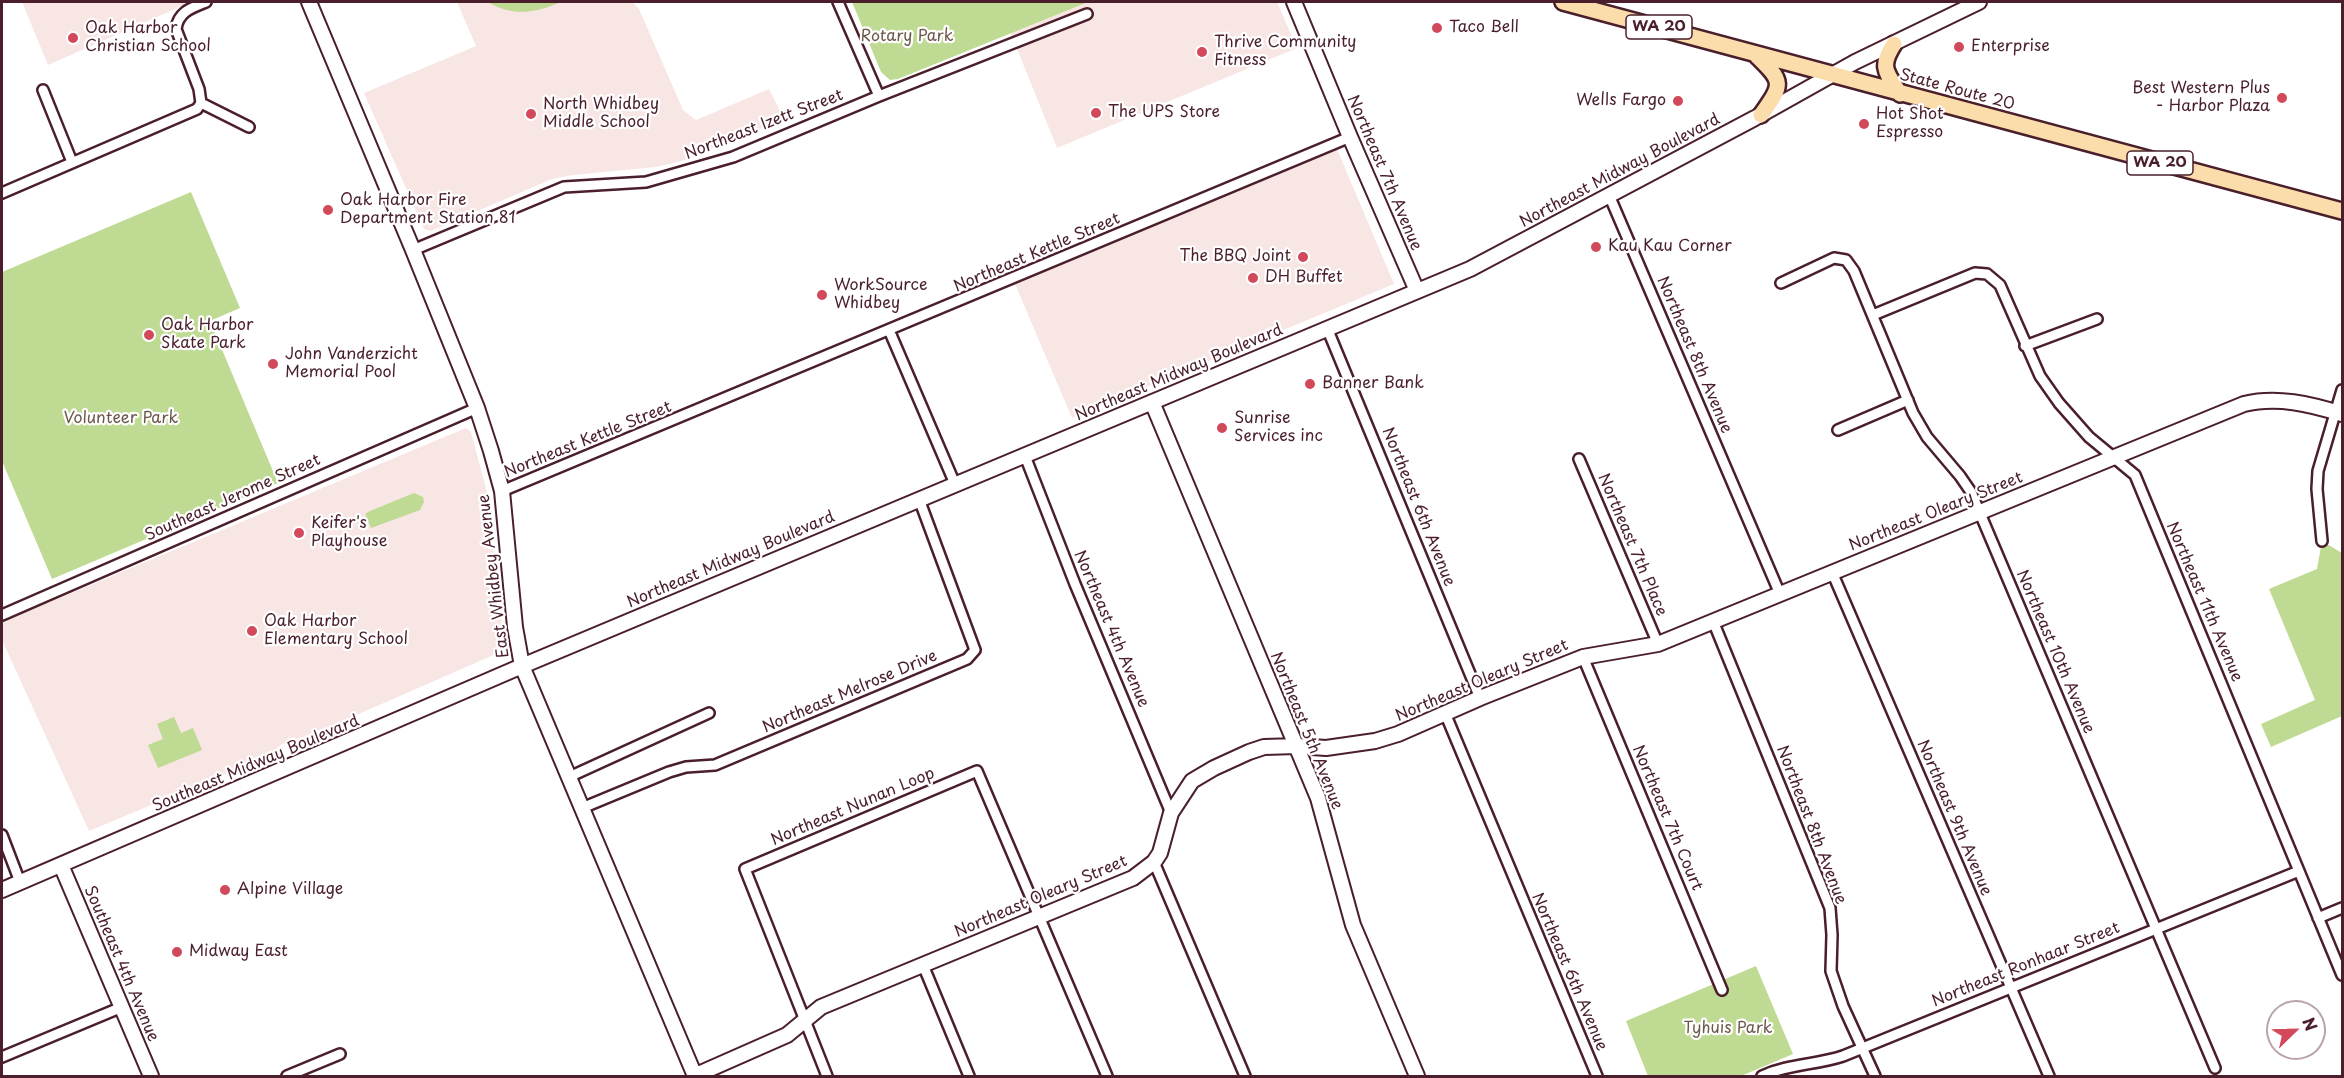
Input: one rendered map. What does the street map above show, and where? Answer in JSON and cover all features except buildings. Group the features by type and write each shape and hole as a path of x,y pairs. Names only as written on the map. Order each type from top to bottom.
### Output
{"main road":[{"name":"State Route 20","path":"1563,2 2343,211"},
{"path":"1894,44 1885,58 1884,65 1900,94"},
{"path":"1755,54 1775,74 1778,81 1773,99 1761,115"}],"street":[{"path":"2,193 191,113 201,103 200,89 176,29 177,21 181,14 206,2"},
{"name":"East Whidbey Avenue","path":"309,2 477,408 502,491 515,627 522,666 694,1076"},
{"path":"838,2 879,96"},
{"name":"Northeast 7th Avenue","path":"1294,2 1417,291"},
{"name":"Northeast Midway Boulevard","path":"522,666 1470,268 1833,75 1979,2"},
{"name":"Northeast Izett Street","path":"413,250 556,190 581,185 646,182 733,157 879,96 1087,14"},
{"path":"43,90 72,162"},
{"path":"201,103 249,127"},
{"name":"Northeast Kettle Street","path":"502,491 1350,137"},
{"name":"Northeast 8th Avenue","path":"1609,195 1780,594"},
{"name":"Northeast 10th Avenue","path":"1781,283 1834,258 1846,260 1854,271 1913,413 1927,437 1971,492 2216,1068"},
{"name":"Northeast 11th Avenue","path":"1873,315 1975,273 1987,274 2000,285 2025,346 2040,376 2059,403 2089,437 2135,475 2343,975"},
{"path":"2025,346 2097,319"},
{"name":"Northeast 6th Avenue","path":"1327,328 1480,698"},
{"path":"889,330 955,484"},
{"path":"2322,541 2317,489 2318,471 2340,413 2343,390"},
{"name":"Northeast Oleary Street","path":"694,1076 788,1035 821,1007 1133,878 1154,862 1160,853 1171,813 1186,789 1203,774 1249,752 1264,747 1326,748 1375,741 1398,734 1583,657 1658,644 2244,404 2264,399 2295,402 2340,413"},
{"path":"1838,430 1908,400"},
{"name":"Northeast 5th Avenue","path":"1152,402 1318,798 1353,924 1417,1077"},
{"name":"Southeast Jerome Street","path":"2,615 477,408"},
{"name":"Northeast 4th Avenue","path":"1025,456 1079,594 1171,813"},
{"name":"Northeast 7th Place","path":"1579,459 1658,644"},
{"name":"Northeast Melrose Drive","path":"582,808 669,772 686,767 715,765 967,659 975,650 919,499"},
{"name":"Northeast 9th Avenue","path":"1832,572 2049,1077"},
{"name":"Northeast 8th Avenue","path":"1713,621 1830,909 1831,971 1843,1006 1875,1077"},
{"name":"Northeast 7th Court","path":"1583,657 1722,990"},
{"name":"Southeast Midway Boulevard","path":"2,890 522,666"},
{"path":"569,777 709,713"},
{"name":"Northeast 6th Avenue","path":"1445,713 1597,1077"},
{"name":"Northeast Nunan Loop","path":"804,1021 745,869 977,771 1040,916"},
{"path":"2,835 20,882"},
{"path":"1154,862 1245,1077"},
{"name":"Southeast 4th Avenue","path":"62,865 151,1077"},
{"name":"Northeast Ronhaar Street","path":"1762,1077 1774,1071 1826,1061 1863,1048 2299,871"},
{"path":"2318,918 2343,908"},
{"path":"1040,916 1107,1077"},
{"path":"923,965 969,1077"},
{"path":"2,1057 122,1007"},
{"path":"804,1021 827,1077"},
{"path":"287,1077 340,1054"}],"shaded area":[{"name":"Oak Harbor Christian School","path":"22,2 191,2 48,65"},
{"name":"North Whidbey Middle School","path":"457,2 632,2 639,9 683,110 696,120 769,89 784,119 682,161 656,167 552,179 431,231 424,229 364,93 476,46"},
{"path":"1075,2 1277,2 1297,48 1057,148 1009,29"},
{"path":"1337,149 1394,284 1072,418 1015,284"},
{"name":"Oak Harbor Elementary School","path":"466,428 471,432 488,496 505,650 313,734 282,744 266,757 89,831 2,640 2,622"}],"green space":[{"path":"488,2 561,2 543,9 524,12 506,10"},
{"name":"Rotary Park","path":"852,2 1088,2 898,79 890,80 881,72"},
{"name":"Volunteer Park","path":"191,192 240,308 210,321 278,483 52,579 2,461 2,272"},
{"path":"414,493 423,497 424,502 420,510 371,528 365,514"},
{"path":"2322,541 2342,553 2342,716 2271,747 2261,724 2315,700 2269,589 2317,569"},
{"path":"174,717 181,733 193,728 202,750 158,768 148,745 163,739 157,724"},
{"name":"Tyhuis Park","path":"1756,966 1793,1054 1741,1076 1648,1076 1626,1021"}],"place":[{"name":"Taco Bell","path":"1437,28"},
{"name":"Oak Harbor Christian School","path":"73,38"},
{"name":"Enterprise","path":"1959,47"},
{"name":"Thrive Community Fitness","path":"1202,52"},
{"name":"Best Western Plus - Harbor Plaza","path":"2282,98"},
{"name":"Wells Fargo","path":"1678,101"},
{"name":"The UPS Store","path":"1096,113"},
{"name":"North Whidbey Middle School","path":"531,114"},
{"name":"Hot Shot Espresso","path":"1864,124"},
{"name":"Oak Harbor Fire Department Station 81","path":"328,210"},
{"name":"Kau Kau Corner","path":"1596,247"},
{"name":"The BBQ Joint","path":"1303,257"},
{"name":"DH Buffet","path":"1253,278"},
{"name":"WorkSource Whidbey","path":"822,295"},
{"name":"Oak Harbor Skate Park","path":"149,335"},
{"name":"John Vanderzicht Memorial Pool","path":"273,364"},
{"name":"Banner Bank","path":"1310,384"},
{"name":"Sunrise Services inc","path":"1222,428"},
{"name":"Keifer's Playhouse","path":"299,533"},
{"name":"Oak Harbor Elementary School","path":"252,631"},
{"name":"Alpine Village","path":"225,890"},
{"name":"Midway East","path":"177,952"}]}
